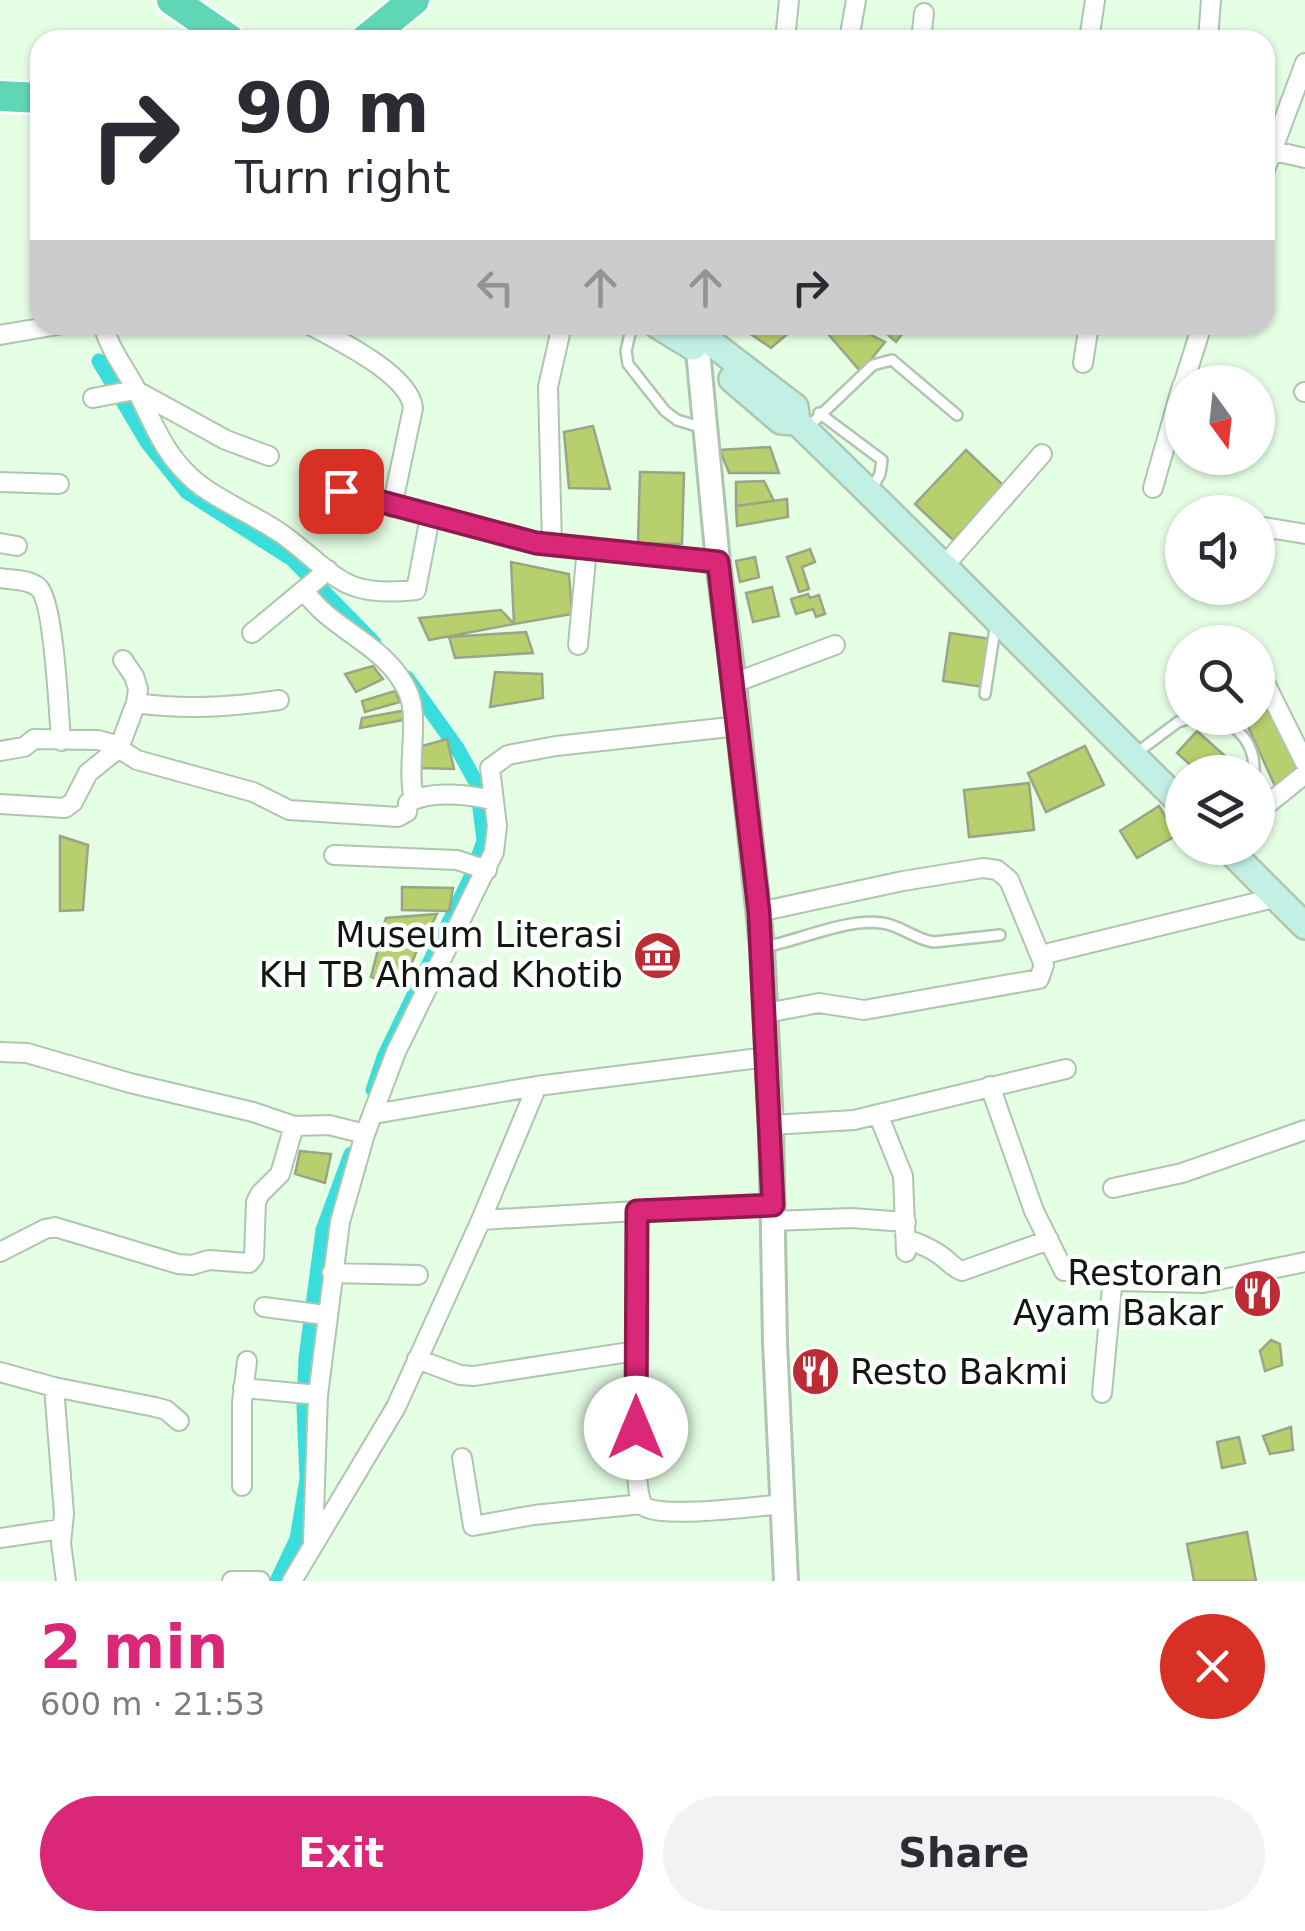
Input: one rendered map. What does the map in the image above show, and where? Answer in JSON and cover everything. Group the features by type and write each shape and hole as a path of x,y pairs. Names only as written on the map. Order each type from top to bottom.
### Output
{"highway":[{"path":"172,0 216,30"},
{"path":"375,30 412,0"},
{"path":"0,96 30,98"}],"main road":[{"path":"696,335 781,421 807,422 870,492 1165,787"},
{"path":"1245,865 1305,926"}],"street":[{"path":"787,30 789,0"},
{"path":"851,30 856,0"},
{"path":"1090,30 1095,0"},
{"path":"1209,30 1211,0"},
{"path":"922,30 924,13"},
{"path":"1275,136 1305,63"},
{"path":"1275,151 1305,158"},
{"path":"0,335 30,330"},
{"path":"107,335 153,430 184,470 200,485 279,532 350,588 371,592 416,590 430,518"},
{"path":"328,335 405,387 412,398 392,506"},
{"path":"552,545 548,387 560,335"},
{"path":"694,335 762,948 786,1581"},
{"path":"1083,364 1087,335"},
{"path":"1189,365 1199,335"},
{"path":"93,398 136,390 226,440 270,456"},
{"path":"1153,488 1165,446"},
{"path":"946,565 1042,454"},
{"path":"0,482 59,484"},
{"path":"341,491 430,518 552,545 718,562"},
{"path":"1275,529 1305,534"},
{"path":"578,645 587,548"},
{"path":"252,632 327,572"},
{"path":"0,578 31,583 44,594 55,662 61,741"},
{"path":"307,588 312,602 364,640 395,671 410,694 409,760 414,799"},
{"path":"734,683 835,644"},
{"path":"0,804 65,808 73,802 88,773 119,748 136,703 134,676 123,660"},
{"path":"136,703 179,709 279,700"},
{"path":"1275,703 1305,763"},
{"path":"480,799 490,768 508,755 739,726"},
{"path":"0,751 24,747 34,740 98,740 138,760 253,792 289,810 398,817 407,812 408,803 420,796 480,799"},
{"path":"1275,798 1305,774"},
{"path":"314,1542 309,1394 317,1314 332,1273 340,1222 363,1134 473,865 494,852 498,826 480,799"},
{"path":"334,855 473,865"},
{"path":"759,912 902,880 983,868 997,870 1008,880 1044,966 1039,979 864,1010 819,1003 766,1012"},
{"path":"1041,955 1278,897"},
{"path":"0,1052 28,1053 294,1126 338,1127 363,1134"},
{"path":"374,1114 537,1086 767,1057"},
{"path":"771,1124 839,1122 1066,1069"},
{"path":"292,1581 396,1407 537,1086"},
{"path":"990,1086 1013,1155 1064,1271"},
{"path":"878,1114 903,1176 906,1238"},
{"path":"0,1252 45,1228 55,1227 178,1264 209,1260 249,1263 254,1257 256,1202 280,1174 294,1126"},
{"path":"1113,1188 1182,1173 1305,1130"},
{"path":"481,1220 637,1211 851,1218 922,1244 962,1271 1049,1240"},
{"path":"637,1211 636,1466 642,1504 649,1510 677,1513 783,1504"},
{"path":"1102,1393 1112,1287 1116,1281 1203,1283 1305,1262"},
{"path":"332,1273 418,1274"},
{"path":"264,1308 317,1314"},
{"path":"417,1359 460,1375 474,1376 636,1352"},
{"path":"242,1486 247,1362"},
{"path":"0,1372 166,1410 179,1421"},
{"path":"54,1387 66,1581"},
{"path":"243,1388 309,1394"},
{"path":"462,1458 474,1526 534,1515 642,1504"},
{"path":"0,1538 61,1529"},
{"path":"232,1581 260,1581"}],"lane":[{"path":"630,335 628,364 665,411 676,420 706,428"},
{"path":"807,422 873,366 892,360 957,415"},
{"path":"985,694 996,620"},
{"path":"1133,756 1165,732"},
{"path":"762,948 865,923 895,926 934,942 1000,934"}],"building":[{"path":"752,335 786,335 771,348"},
{"path":"829,335 871,335 885,342 861,372"},
{"path":"593,426 610,489 569,488 564,432"},
{"path":"770,447 779,473 729,473 720,450"},
{"path":"966,450 1004,486 953,540 915,504"},
{"path":"640,472 684,473 682,544 638,543"},
{"path":"764,481 774,501 736,506 736,482"},
{"path":"787,499 788,517 737,526 736,506"},
{"path":"810,549 815,562 802,567 809,589 799,592 787,557"},
{"path":"755,557 759,577 740,582 736,561"},
{"path":"511,562 569,574 572,614 514,624"},
{"path":"772,587 779,616 753,622 746,593"},
{"path":"808,594 810,598 819,595 825,614 816,617 813,609 796,614 791,599"},
{"path":"501,610 514,624 429,640 419,618"},
{"path":"526,632 533,653 455,658 449,637"},
{"path":"950,633 991,639 984,687 943,681"},
{"path":"373,666 383,679 356,692 345,674"},
{"path":"495,672 542,674 543,698 490,707"},
{"path":"395,691 400,702 365,712 362,701"},
{"path":"407,710 409,719 360,728 362,718"},
{"path":"1275,720 1300,775 1275,786 1275,755 1261,755 1252,735 1275,735"},
{"path":"1193,735 1201,735 1224,755 1179,755"},
{"path":"447,739 454,769 420,768 411,749"},
{"path":"1085,746 1104,785 1046,812 1028,773"},
{"path":"1029,783 1034,830 969,837 964,790"},
{"path":"1159,806 1165,816 1165,842 1137,858 1120,831"},
{"path":"60,836 88,845 83,910 60,911"},
{"path":"402,887 453,888 449,911 402,910"},
{"path":"437,914 429,930 382,930 386,918"},
{"path":"421,940 402,988 371,977 380,941"},
{"name":"Museum Literasi KH TB Ahmad Khotib","path":"669,943 672,964 647,967 645,947"},
{"path":"300,1151 331,1154 325,1183 295,1174"},
{"path":"1271,1340 1280,1344 1282,1365 1265,1371 1260,1351"},
{"path":"1291,1427 1293,1450 1270,1454 1263,1436"},
{"path":"1239,1437 1245,1463 1222,1468 1217,1442"},
{"path":"1247,1532 1256,1581 1194,1581 1187,1544"}],"waterway":[{"path":"99,361 147,442 187,492 292,559 374,643"},
{"path":"373,1090 384,1057 470,879 484,841 477,784 457,748 407,678"},
{"path":"277,1581 297,1539 307,1479 306,1358 323,1230 351,1154"}],"place":[{"name":"Museum Literasi KH TB Ahmad Khotib","path":"658,955"},
{"name":"Restoran Ayam Bakar","path":"1258,1293"},
{"name":"Resto Bakmi","path":"815,1372"}],"route":[{"path":"341,491 430,518 536,543 718,562 759,912 773,1205 637,1211 636,1428"}]}
